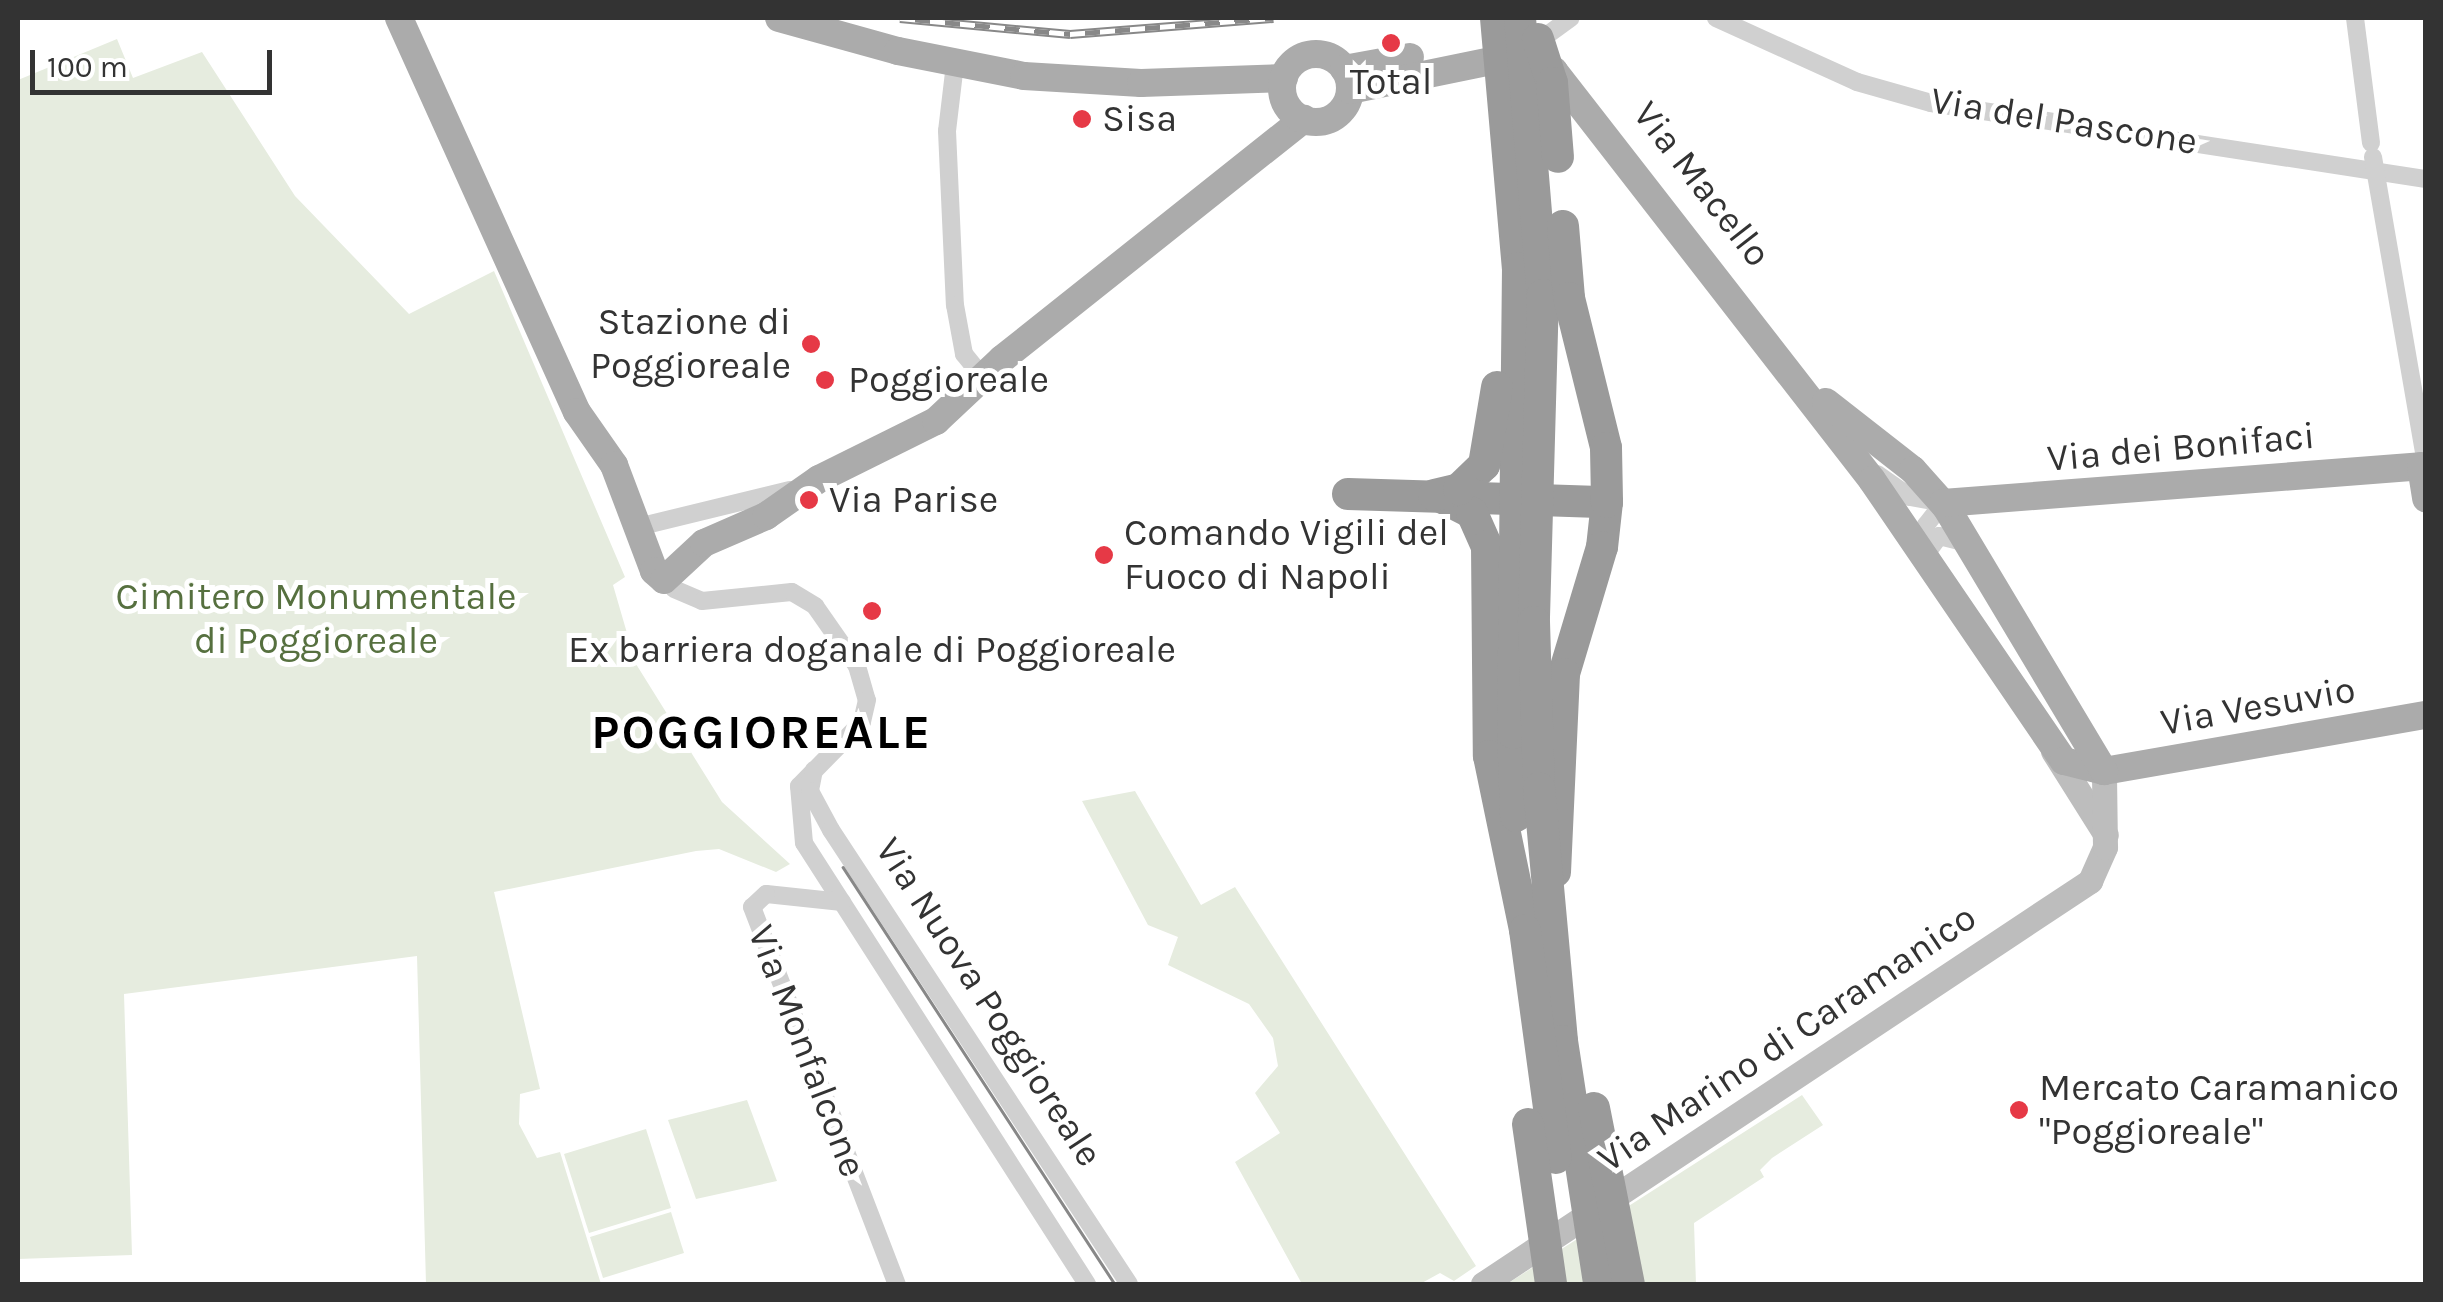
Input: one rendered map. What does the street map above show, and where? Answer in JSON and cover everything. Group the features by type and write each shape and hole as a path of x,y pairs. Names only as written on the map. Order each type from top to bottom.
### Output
{"highway":[{"path":"1434,495 1478,475 1494,436 1514,28"},
{"path":"1514,28 1552,83 1565,272 1606,448 1607,502 1602,547 1564,674 1537,931 1518,1041 1551,1284"},
{"path":"1514,28 1518,268 1511,623 1537,931 1577,1284"},
{"path":"1348,494 1607,502"},
{"path":"1434,495 1472,513 1487,546 1490,756 1537,931 1588,1076 1630,1284"},
{"path":"1537,931 1600,1284"}],"main road":[{"path":"399,18 577,412 614,464 654,571 668,580 676,579 704,542 766,516 819,479 936,422 982,376 1268,144 1304,119 1332,118 1347,80"},
{"path":"778,18 955,64 1073,81 1284,78 1306,56 1328,56 1347,80"},
{"path":"1347,80 1514,28"},
{"name":"Via Macello","path":"1514,28 1818,404"},
{"path":"1284,78 1285,100 1304,119"},
{"path":"1252,80 1268,94 1276,119 1268,144"},
{"path":"1818,404 1924,557 2106,835"},
{"path":"1818,404 1912,470 1943,503 2078,718 2104,772 2106,835"},
{"path":"2423,466 2426,499"},
{"name":"Via dei Bonifaci","path":"1943,503 2423,466"},
{"name":"Via Vesuvio","path":"2104,772 2426,715"},
{"path":"2047,742 2078,768 2104,772"},
{"name":"Via Marino di Caramanico","path":"1483,1284 2090,881 2100,869 2106,835"}],"street":[{"path":"1514,28 1571,18"},
{"name":"Via del Pascone","path":"1716,18 1857,82 1931,103 2373,157 2426,180"},
{"path":"2355,18 2373,157 2423,466"},
{"path":"955,64 946,130 955,305 964,354 982,376"},
{"path":"1853,455 1910,497 1943,503 1926,525 1924,557"},
{"path":"646,524 750,503 819,479"},
{"path":"1924,557 1939,536 1968,543"},
{"name":"Via Nuova Poggioreale","path":"676,579 702,602 781,590 815,606 857,666 867,700 856,730 824,758 798,792 804,843 1087,1284"},
{"path":"2047,742 2066,740 2078,718"},
{"name":"Via Nuova Poggioreale","path":"824,758 810,788 839,842 1129,1284"},
{"path":"813,860 820,836 839,842"},
{"name":"Via Monfalcone","path":"842,902 766,894 752,908 897,1284"}],"green space":[{"name":"Cimitero Monumentale di Poggioreale","path":"117,39 133,78 202,52 295,196 409,314 494,271 625,577 613,585 636,664 722,802 790,864 776,872 719,849 696,851 494,892 540,1089 520,1094 519,1124 537,1158 560,1152 601,1284 426,1284 417,956 124,994 132,1255 18,1259 18,80"},
{"path":"1135,791 1201,905 1235,887 1476,1266 1454,1281 1440,1273 1420,1284 1302,1284 1235,1162 1280,1133 1255,1093 1278,1066 1273,1038 1249,1004 1168,965 1178,937 1148,925 1082,801"},
{"path":"1802,1095 1823,1125 1772,1158 1760,1170 1764,1177 1694,1223 1696,1284 1507,1284"},
{"path":"747,1100 777,1181 696,1199 668,1120"},
{"path":"646,1129 671,1208 589,1233 564,1154"},
{"path":"671,1212 684,1253 603,1278 590,1237"}],"tram line":[{"path":"843,867 1115,1284"}],"railway":[{"path":"900,18 1070,34 1273,18"}],"place":[{"name":"Total","path":"1391,43"},
{"name":"Sisa","path":"1082,119"},
{"name":"Stazione di Poggioreale","path":"811,344"},
{"name":"Poggioreale","path":"825,380"},
{"name":"Via Parise","path":"809,500"},
{"name":"Comando Vigili del Fuoco di Napoli","path":"1104,555"},
{"name":"Ex barriera doganale di Poggioreale","path":"872,611"},
{"name":"Mercato Caramanico \"Poggioreale\"","path":"2019,1110"}],"district":[{"name":"POGGIOREALE","path":"762,733"}]}
